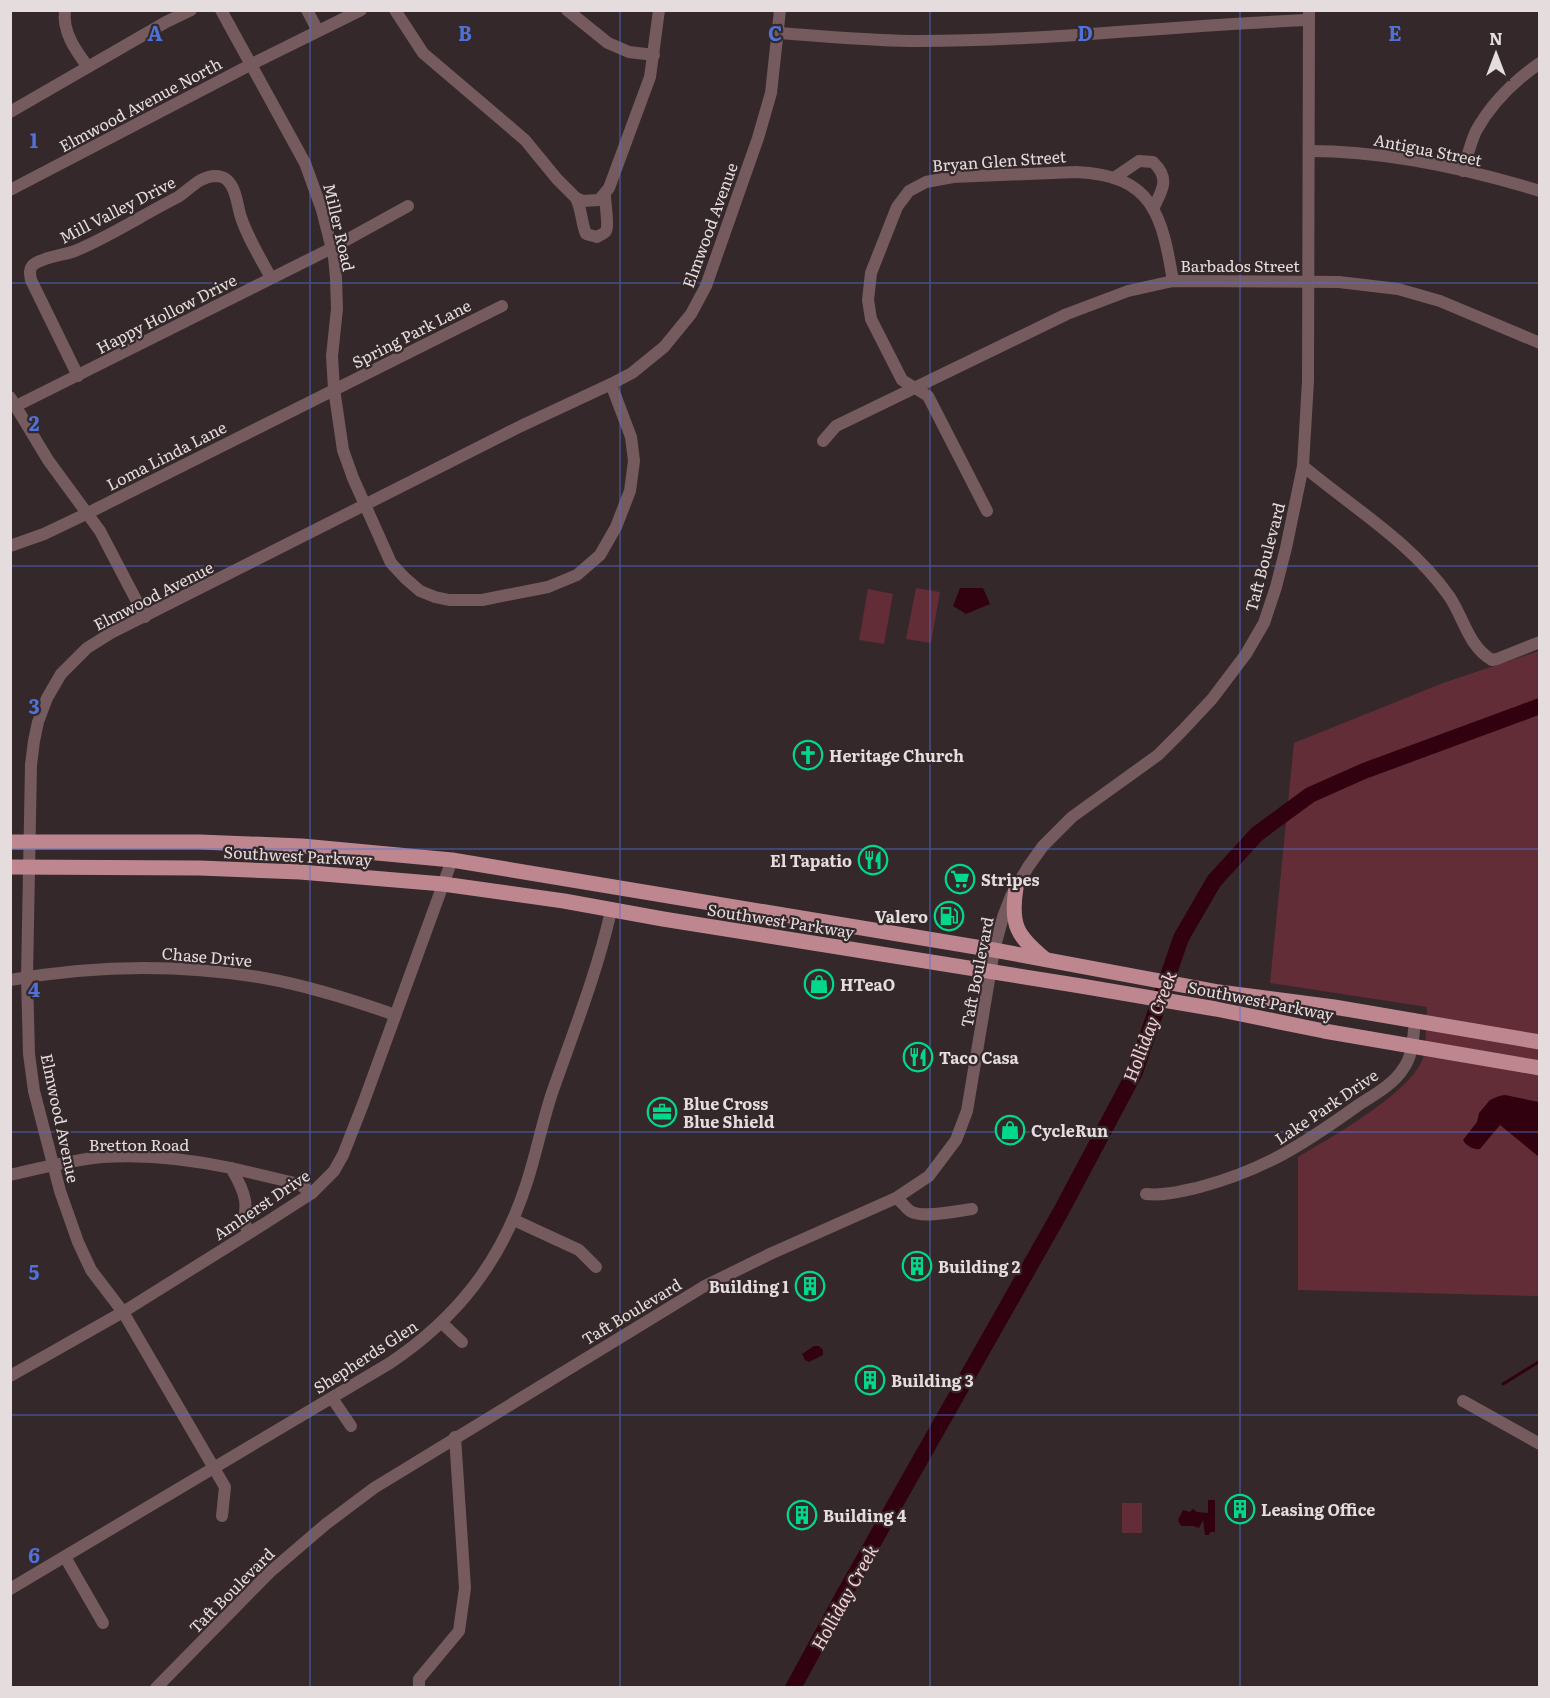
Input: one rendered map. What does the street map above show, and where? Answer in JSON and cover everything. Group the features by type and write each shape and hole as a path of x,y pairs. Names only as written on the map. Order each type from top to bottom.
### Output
{"main road":[{"name":"Southwest Parkway","path":"10,842 200,842 330,849 452,860 994,950 1219,992 1334,1007 1539,1042"},
{"path":"329,874 330,849"},
{"name":"Southwest Parkway","path":"10,867 200,867 329,874 443,884 564,901 611,911 1082,986 1539,1068"},
{"path":"1016,888 1013,907 1016,926 1025,943 1047,961"},
{"path":"819,921 819,945"}],"street":[{"path":"65,10 66,29 88,67"},
{"path":"10,112 166,22 191,10"},
{"name":"Miller Road","path":"221,10 311,177 332,248 336,278 332,356 334,389 343,450 391,563 420,591 435,597 464,601 507,596 548,587 577,575 600,555 616,527 630,491 634,460 631,437 611,384"},
{"path":"307,10 318,31"},
{"name":"Elmwood Avenue North","path":"10,190 361,10"},
{"path":"395,10 423,53 525,140 576,198 586,234 597,237 606,231 609,224 605,212 605,195 650,77 659,10"},
{"path":"567,10 608,43 628,52 654,55"},
{"name":"Elmwood Avenue","path":"222,1516 225,1487 123,1312 92,1270 78,1242 60,1191 32,1074 27,977 29,842 31,765 38,722 47,698 61,674 87,648 111,633 521,426 611,384 632,373 664,346 692,314 717,257 766,113 771,93 780,10"},
{"path":"778,33 919,41 1014,38 1309,15"},
{"name":"Taft Boulevard","path":"156,1688 270,1572 294,1550 374,1488 703,1287 770,1254 896,1198 929,1176 956,1140 967,1111 994,950 1003,917 1016,888 1043,846 1072,818 1092,801 1158,755 1212,699 1246,654 1263,623 1276,587 1303,466 1308,381 1309,15"},
{"path":"1463,171 1472,140 1487,115 1509,88 1539,63"},
{"name":"Antigua Street","path":"1309,151 1385,155 1463,171 1539,191"},
{"path":"1114,178 1139,161 1153,162 1162,170 1165,184 1153,209"},
{"name":"Bryan Glen Street","path":"987,511 928,396 902,380 871,319 868,300 871,273 897,207 909,191 926,182 953,177 1076,172 1114,178 1135,188 1153,209 1166,239 1173,281"},
{"name":"Mill Valley Drive","path":"78,376 31,279 30,269 45,259 56,258 77,250 188,191 197,181 212,176 228,180 239,214 271,278"},
{"path":"576,198 592,202 605,195"},
{"name":"Happy Hollow Drive","path":"13,401 78,376 332,248 408,206"},
{"name":"Barbados Street","path":"823,441 836,426 1067,314 1128,291 1173,281 1367,284 1415,293 1539,343"},
{"name":"Spring Park Lane","path":"334,389 502,306"},
{"name":"Loma Linda Lane","path":"10,546 44,534 88,513 334,389"},
{"path":"13,401 48,460 88,513 113,553 145,617"},
{"path":"1303,466 1380,525 1424,564 1452,601 1472,643 1492,660 1539,642"},
{"name":"Amherst Drive","path":"10,1376 123,1312 249,1233 312,1193 334,1171 343,1155 452,860"},
{"name":"Shepherds Glen","path":"10,1588 408,1351 460,1305 487,1269 514,1220 527,1184 544,1117 590,989 611,911"},
{"name":"Chase Drive","path":"10,980 87,970 161,967 213,971 274,980 348,998 395,1015"},
{"name":"Lake Park Drive","path":"1146,1194 1165,1194 1224,1180 1276,1159 1313,1137 1391,1082 1404,1069 1413,1046 1415,1021"},
{"name":"Bretton Road","path":"10,1175 103,1157 174,1158 231,1168 299,1184 312,1193"},
{"path":"231,1168 242,1191 245,1203 244,1224 249,1233"},
{"path":"896,1198 903,1202 911,1212 921,1215 972,1209"},
{"path":"514,1220 579,1250 596,1267"},
{"path":"442,1323 462,1342"},
{"path":"332,1398 351,1426"},
{"path":"1463,1401 1539,1444"},
{"path":"419,1688 419,1679 459,1631 465,1588 455,1437"},
{"path":"65,1557 103,1623"}],"shaded area":[{"path":"916,588 940,592 931,643 906,639"},
{"path":"960,588 983,588 990,604 966,614 953,606"},
{"path":"868,589 893,594 884,644 859,640"},
{"path":"1539,651 1539,1296 1298,1290 1298,1157 1368,1114 1403,1086 1423,1058 1427,1007 1270,983 1294,743 1443,683"},
{"path":"1505,1095 1539,1102 1539,1157 1500,1125 1480,1149 1470,1147 1463,1140 1477,1122 1479,1113 1490,1100"},
{"path":"814,1346 819,1346 823,1350 823,1355 809,1362 802,1354"},
{"path":"1208,1500 1215,1500 1215,1532 1205,1535 1203,1520 1199,1528 1181,1526 1178,1520 1183,1510 1190,1512 1193,1509 1197,1512 1208,1513"},
{"path":"1122,1503 1142,1503 1142,1533 1122,1533"}],"waterway":[{"name":"Holliday Creek","path":"793,1688 1060,1213 1135,1072 1181,938 1214,881 1257,834 1310,795 1364,771 1540,706"},
{"path":"1503,1384 1540,1361"},
{"name":"Holliday Creek","path":"798,1679 799,1688"}],"place":[{"name":"Heritage Church","path":"808,755"},
{"name":"El Tapatio","path":"873,860"},
{"name":"Stripes","path":"960,879"},
{"name":"Valero","path":"949,916"},
{"name":"HTeaO","path":"819,984"},
{"name":"Taco Casa","path":"918,1057"},
{"name":"Blue Cross Blue Shield","path":"662,1112"},
{"name":"CycleRun","path":"1010,1130"},
{"name":"Building 2","path":"917,1266"},
{"name":"Building 1","path":"810,1286"},
{"name":"Building 3","path":"870,1380"},
{"name":"Leasing Office","path":"1240,1509"},
{"name":"Building 4","path":"802,1515"}]}
